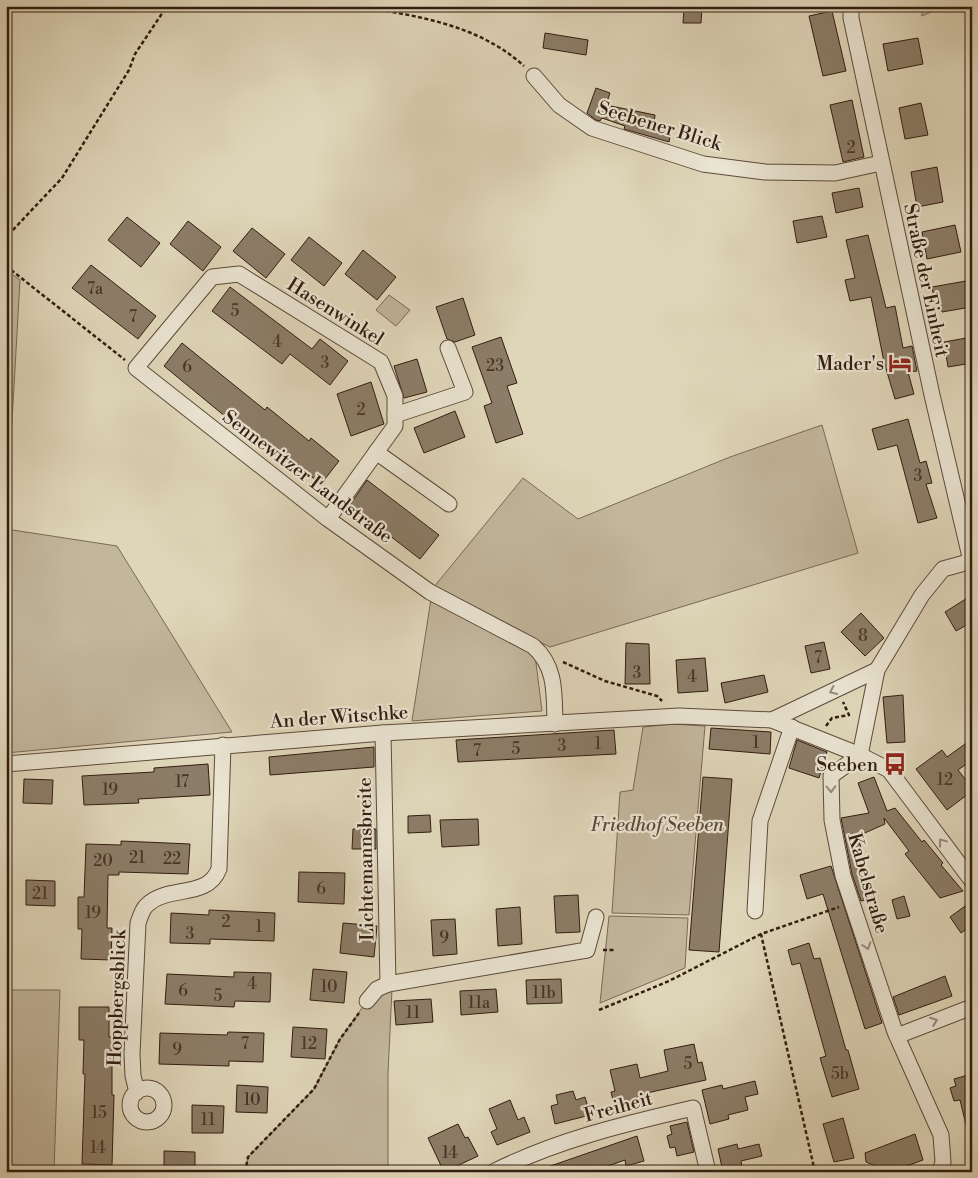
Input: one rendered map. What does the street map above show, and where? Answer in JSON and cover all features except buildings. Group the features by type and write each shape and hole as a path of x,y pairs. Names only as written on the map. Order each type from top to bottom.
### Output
{"street":[{"name":"Straße der Einheit","path":"851,6 850,18 881,163 972,561"},
{"name":"Seebener Blick","path":"534,76 560,105 592,128 703,164 765,172 835,173 881,163"},
{"name":"Hasenwinkel","path":"136,368 212,277 239,274 381,362 395,396 395,426 328,519"},
{"path":"395,415 465,392 448,348"},
{"name":"Sennewitzer Landstraße","path":"136,368 328,519 430,592 528,644 543,655"},
{"path":"376,452 449,504"},
{"path":"860,755 877,670 922,595 943,569 972,561"},
{"path":"543,655 553,678 555,724"},
{"path":"772,720 877,670"},
{"name":"An der Witschke","path":"6,764 383,733 675,716 772,720"},
{"path":"772,720 860,755 889,770 972,881"},
{"path":"755,911 760,821 792,728"},
{"name":"Lichtemannsbreite","path":"383,733 388,984"},
{"name":"Hoppbergsblick","path":"137,1092 133,1076 132,1054 138,923 146,906 154,901 169,895 205,886 217,874 219,868 223,745"},
{"name":"Kabelstraße","path":"860,755 831,776 832,820 842,876 896,1034 941,1135 943,1162 940,1172"},
{"path":"367,1001 377,989 388,984 587,950 596,917"},
{"path":"896,1034 972,1007"},
{"name":"Freiheit","path":"493,1172 523,1157 576,1138 693,1108 708,1172"}],"path":[{"path":"6,241 11,232 62,178 129,70 135,54 167,6"},
{"path":"354,6 434,20 477,34 509,53 534,76"},
{"path":"6,266 136,368"},
{"path":"543,655 605,681 657,696 675,716"},
{"path":"819,738 832,718 849,715 838,689"},
{"path":"599,1010 669,981 761,934 852,902"},
{"path":"761,934 815,1172"},
{"path":"245,1172 248,1157 314,1089 340,1039 367,1001"}],"green space":[{"path":"921,6 945,6 922,16"},
{"path":"6,270 20,280 6,529"},
{"path":"389,295 410,310 396,326 376,310"},
{"path":"822,425 858,553 550,647 433,588 523,478 578,519 730,457"},
{"path":"6,529 117,546 232,732 6,753"},
{"path":"431,599 535,655 542,711 412,721"},
{"name":"Friedhof Seeben","path":"672,724 705,726 689,915 612,913 620,792 633,790 643,727"},
{"path":"609,916 688,918 685,968 600,1003"},
{"path":"392,989 388,1073 388,1172 245,1172 248,1157 314,1089 340,1039 367,1001"},
{"path":"6,990 60,990 54,1172 6,1172"}],"place":[{"name":"Mader's","path":"900,363"},
{"name":"Seeben","path":"895,764"}]}
